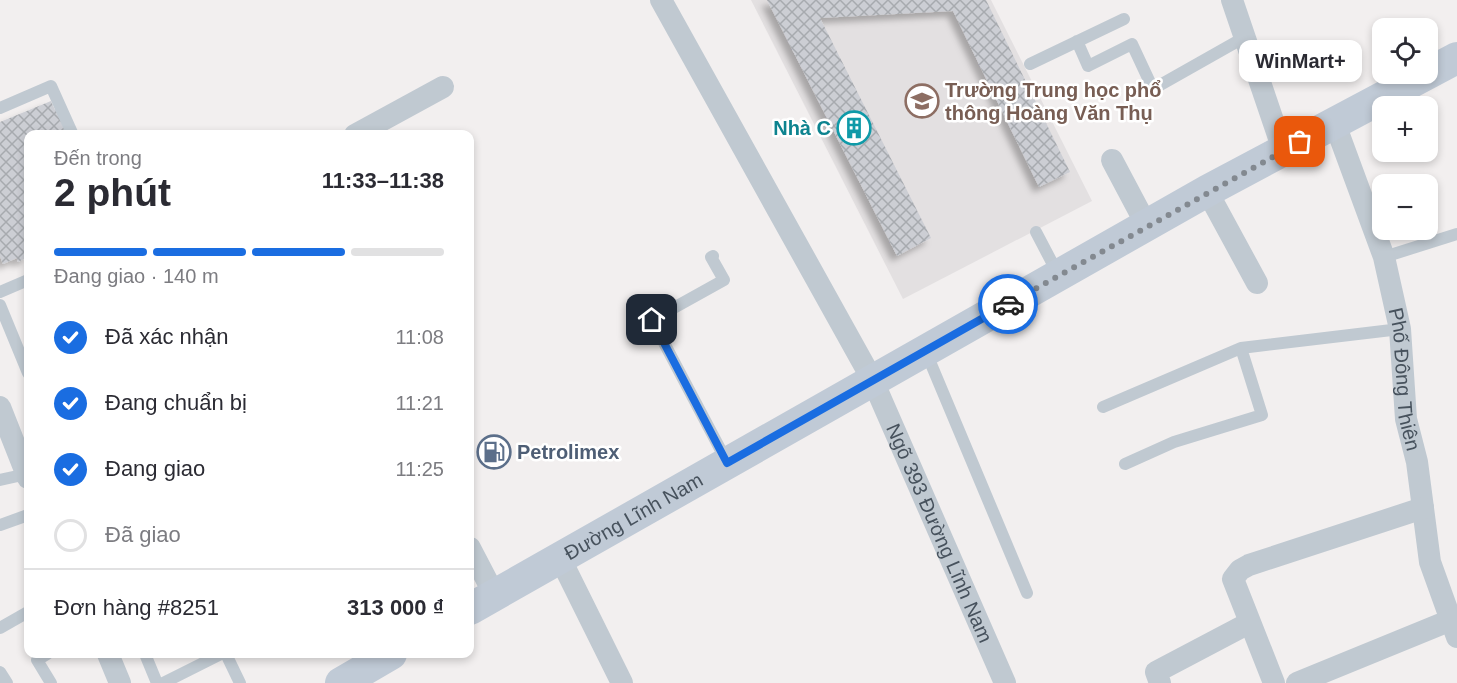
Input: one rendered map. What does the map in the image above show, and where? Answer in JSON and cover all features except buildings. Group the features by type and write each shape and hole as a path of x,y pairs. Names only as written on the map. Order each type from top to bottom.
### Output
{"main road":[{"name":"Đường Lĩnh Nam","path":"482,602 1207,191 1457,58"},
{"path":"341,683 384,658"}],"street":[{"name":"Ngõ 393 Đường Lĩnh Nam","path":"661,0 873,381 1005,683"},
{"path":"1232,0 1283,150"},
{"path":"364,130 443,87"},
{"name":"Phố Đông Thiên","path":"1335,124 1378,234 1384,257 1400,329 1406,419 1417,462 1430,562 1455,625"},
{"path":"1112,160 1147,225"},
{"path":"1207,191 1257,283"},
{"path":"0,406 24,466"},
{"path":"1274,683 1233,579 1240,570 1423,508"},
{"path":"560,558 622,683"},
{"path":"474,566 482,602"},
{"path":"1160,683 1156,672 1249,623"},
{"path":"1298,683 1338,675 1455,625"},
{"path":"109,658 116,682"}],"lane":[{"path":"1030,64 1124,19"},
{"path":"1077,41 1088,66 1132,44 1154,88 1245,37"},
{"path":"0,108 51,86 70,130"},
{"path":"1036,232 1059,275"},
{"path":"1384,257 1457,234"},
{"path":"713,256 711,257 724,280 652,320 727,463"},
{"path":"0,292 24,282"},
{"path":"0,305 24,362"},
{"path":"1103,408 1240,348 1400,329"},
{"path":"1125,464 1174,442 1262,415 1240,348"},
{"path":"926,351 1027,593"},
{"path":"0,480 24,477"},
{"path":"0,525 24,516"},
{"path":"0,628 24,614"},
{"path":"40,658 37,660 51,683"},
{"path":"147,658 157,683"},
{"path":"163,683 213,658"},
{"path":"228,658 240,683"},
{"path":"0,672 7,683"}],"shaded area":[{"name":"Trường Trung học phổ thông Hoàng Văn Thụ","path":"751,0 991,0 1092,201 903,299"}],"way so far":[{"path":"1008,304 1207,191 1300,142"}],"place":[{"name":"Trường Trung học phổ thông Hoàng Văn Thụ","path":"922,101"},
{"name":"Nhà C","path":"854,128"},
{"name":"WinMart+","path":"1300,142"},
{"name":"Petrolimex","path":"494,452"}],"route":[{"path":"652,320 727,463 1008,304"}]}
